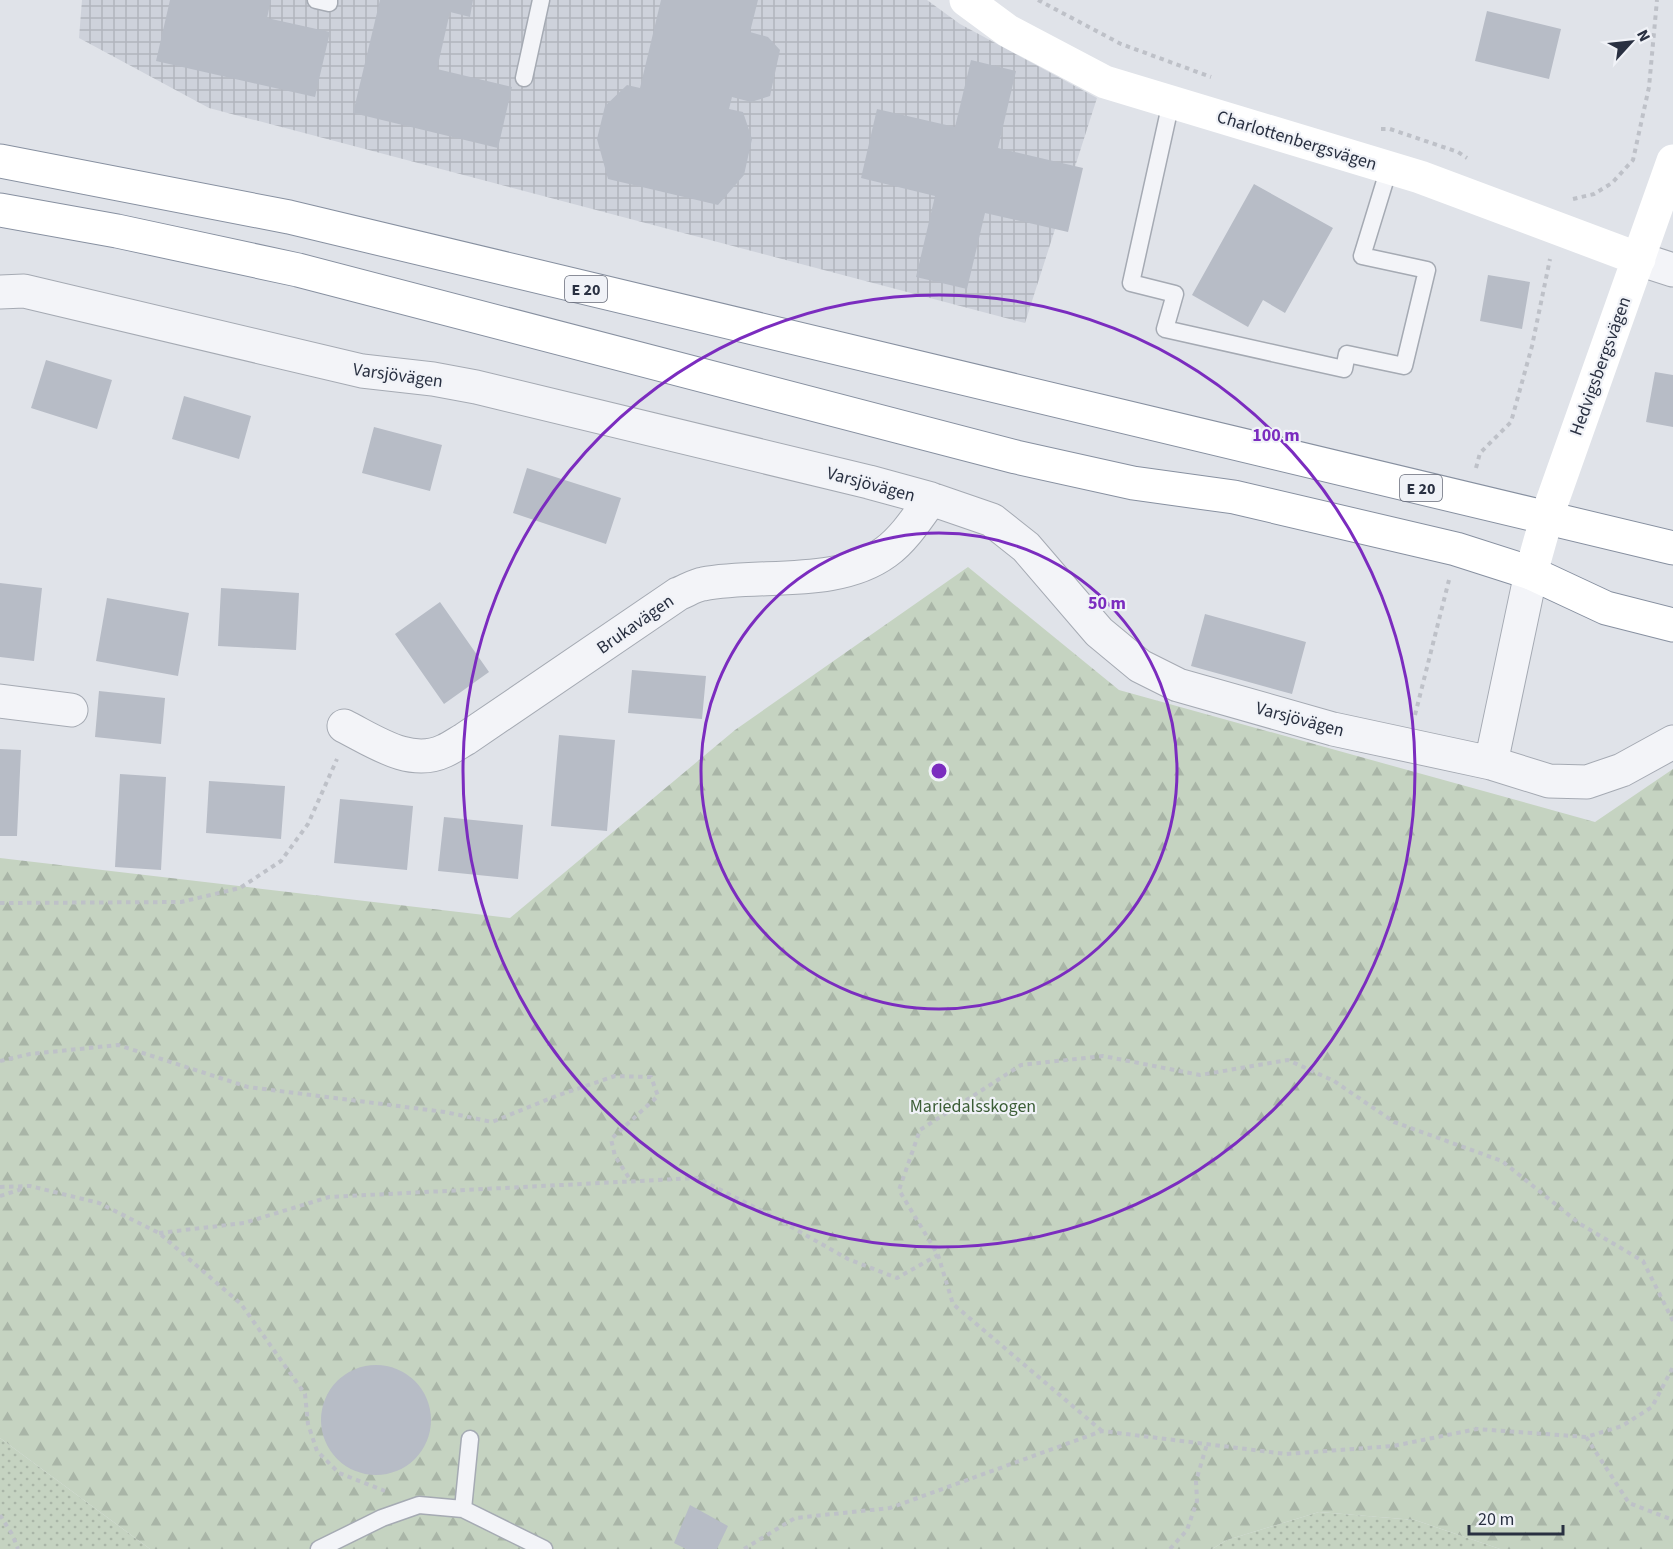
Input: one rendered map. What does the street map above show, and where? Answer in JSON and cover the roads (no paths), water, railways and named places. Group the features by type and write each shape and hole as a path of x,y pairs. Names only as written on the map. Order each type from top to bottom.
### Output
{"main road":[{"name":"Charlottenbergsvägen","path":"966,0 1008,31 1105,82 1420,177 1639,259"},
{"name":"E 20","path":"0,161 289,217 1203,437 1547,516 1673,548"},
{"name":"Hedvigsbergsvägen","path":"1531,573 1547,516 1673,161"},
{"path":"0,210 117,231 298,270 1016,457 1133,483 1234,497 1456,549 1531,573 1605,608 1673,625"}],"street":[{"path":"1639,259 1673,270"},
{"name":"Varsjövägen","path":"0,292 24,291 362,371 433,379 476,387 931,499 992,520 1026,547 1099,632 1140,666 1178,685 1333,729 1491,763 1549,781 1587,782 1622,770 1673,742"},
{"name":"Brukavägen","path":"344,726 401,754 424,756 443,752 475,733 678,594 701,584 832,574 858,566 886,552 916,521 931,499"},
{"path":"1491,763 1531,573"},
{"path":"0,700 72,710"}],"lane":[{"path":"316,0 328,3 329,0"},
{"path":"524,78 541,0"},
{"path":"1172,102 1131,283 1175,294 1165,329 1344,369 1347,354 1404,366 1427,270 1362,256 1389,168"},
{"path":"463,1509 470,1440"},
{"path":"319,1549 382,1518 419,1505 463,1509 544,1549"}],"park label":[{"name":"Mariedalsskogen","path":"973,1106"}]}
